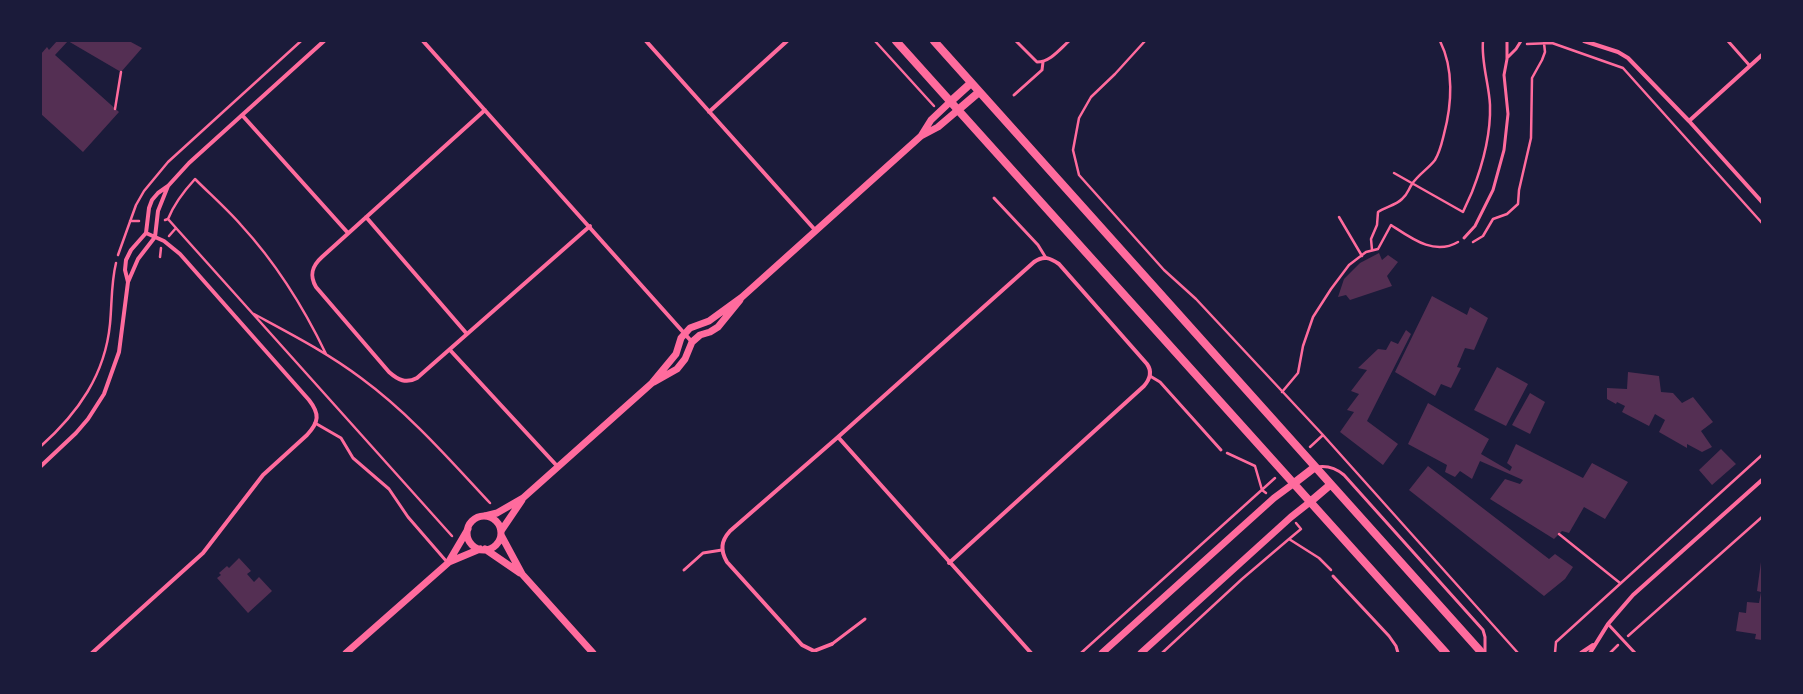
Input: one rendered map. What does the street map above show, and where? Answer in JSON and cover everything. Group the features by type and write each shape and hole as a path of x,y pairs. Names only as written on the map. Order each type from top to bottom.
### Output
{"main road":[{"path":"896,41 1446,653"},
{"path":"934,41 1302,454 1482,653"},
{"path":"950,102 971,83"},
{"path":"958,110 979,92"},
{"path":"1293,484 1314,467"},
{"path":"1310,502 1330,485"}],"street":[{"path":"128,282 125,270 126,260 146,233 149,208 152,200 162,189 168,186 189,163 324,41"},
{"path":"423,41 590,226 692,342"},
{"path":"646,41 816,231"},
{"path":"709,112 787,41"},
{"path":"1584,41 1601,46 1628,58 1689,121 1762,202"},
{"path":"1689,121 1762,55"},
{"path":"921,136 931,120 950,102"},
{"path":"486,110 348,233 318,261 312,270 311,278 316,287 389,372 399,379 410,382 419,377 590,226"},
{"path":"346,653 448,563 473,520 496,513 523,498 652,383 676,354 681,338 690,328 714,318 742,297 921,136 938,127 958,110"},
{"path":"242,115 348,233"},
{"path":"41,466 76,433 92,413 104,394 119,352 128,282 138,259 155,237 159,207 168,186"},
{"path":"366,217 467,334"},
{"path":"92,653 203,553 263,475 307,435 315,423 316,411 310,400 180,254 164,241 146,233"},
{"path":"832,644 814,652 802,645 727,562 722,550 723,542 730,531 1034,262 1040,258 1046,258 1059,264 1148,364 1150,376 1144,386 949,562"},
{"path":"652,383 677,369 685,359 692,342 718,327 742,297"},
{"path":"450,350 558,467"},
{"path":"838,437 1031,653"},
{"path":"1590,653 1593,645 1608,624 1634,594 1762,480"},
{"path":"1102,653 1274,498 1293,484"},
{"path":"448,563 483,549 495,546 501,533 523,498"},
{"path":"1141,653 1291,517 1310,502"},
{"path":"485,516 496,521 522,574 592,653"},
{"path":"468,529 468,536 471,543 522,574"},
{"path":"1581,653 1593,645"}],"lane":[{"path":"1016,41 1032,59 1037,62 1043,62 1049,59 1069,41"},
{"path":"1464,238 1476,226 1493,190 1504,150 1508,114 1504,75 1507,59 1507,41"},
{"path":"1601,46 1603,41"},
{"path":"1728,41 1750,66"},
{"path":"1507,59 1520,43"},
{"path":"1014,95 1042,70 1043,62"},
{"path":"994,198 1038,245 1046,258"},
{"path":"1150,376 1160,382 1221,450"},
{"path":"315,423 340,438 353,458 389,489 408,517 448,563"},
{"path":"1314,467 1317,466 1337,469 1344,475 1483,630 1486,637 1485,653"},
{"path":"684,570 703,553 722,550"},
{"path":"1333,576 1389,636 1396,646 1398,653"},
{"path":"832,644 865,619"},
{"path":"1608,624 1635,653"}],"path":[{"path":"876,41 939,112"},
{"path":"1145,41 1116,74 1091,97 1079,118 1073,150 1079,175 1164,270 1196,299 1323,435 1518,653"},
{"path":"1372,250 1371,239 1377,225 1378,212 1400,201 1408,193 1412,184 1439,153 1448,117 1450,96 1449,70 1445,51 1440,41"},
{"path":"1394,173 1463,212 1479,174 1488,139 1490,105 1483,54 1483,41"},
{"path":"1520,43 1552,43 1622,68 1762,223"},
{"path":"1482,236 1493,219 1507,214 1518,204 1519,190 1531,138 1532,78 1545,52 1544,43"},
{"path":"115,109 121,72"},
{"path":"168,219 171,211 179,199 196,179 241,225 270,261 299,306 326,354"},
{"path":"1339,218 1362,256"},
{"path":"158,222 168,219"},
{"path":"168,219 453,537"},
{"path":"130,221 148,223"},
{"path":"1282,392 1298,373 1303,346 1313,317 1349,265 1372,250 1378,249 1391,225 1416,242 1428,246 1453,245 1464,238"},
{"path":"252,312 326,354 363,379 395,405 420,429 490,503"},
{"path":"1302,454 1323,435"},
{"path":"1221,450 1255,466 1262,490 1274,498"},
{"path":"1555,653 1556,642 1762,455"},
{"path":"1081,653 1282,471"},
{"path":"1162,653 1242,579 1301,529 1291,517"},
{"path":"1610,653 1762,517"},
{"path":"1559,534 1620,583"},
{"path":"1289,539 1326,563 1333,576"}],"building":[{"path":"57,41 68,41 55,55 119,112 83,152 41,114 41,54 47,47 49,50"},
{"path":"68,41 129,41 142,48 121,72"},
{"path":"1379,253 1382,260 1388,255 1398,262 1387,276 1392,286 1350,300 1346,295 1338,297 1344,279 1360,263"},
{"path":"1432,296 1467,315 1470,307 1488,318 1474,350 1465,348 1457,367 1461,368 1451,388 1441,384 1435,396 1395,372"},
{"path":"1406,330 1411,334 1367,421 1398,444 1383,465 1340,432 1354,412 1347,410 1359,394 1351,391 1367,370 1358,368 1378,349 1386,350 1391,341 1398,344"},
{"path":"1497,367 1528,384 1506,426 1474,410"},
{"path":"1628,372 1659,376 1661,392 1673,393 1682,403 1693,397 1713,422 1701,431 1712,447 1702,452 1687,444 1687,448 1659,432 1665,420 1655,414 1649,426 1622,412 1625,406 1617,402 1616,404 1607,399 1607,388 1627,389"},
{"path":"1530,393 1545,402 1530,434 1512,425"},
{"path":"1428,403 1489,439 1481,454 1510,471 1512,467 1507,463 1516,444 1583,478 1592,463 1628,482 1605,519 1584,507 1569,533 1562,531 1554,539 1490,499 1505,479 1520,484 1523,480 1480,461 1472,479 1460,471 1455,477 1445,472 1447,465 1408,444"},
{"path":"1721,449 1736,464 1712,485 1699,470"},
{"path":"1428,466 1549,559 1555,554 1573,567 1565,579 1544,596 1409,490"},
{"path":"239,558 251,571 247,574 254,582 259,577 272,591 248,613 217,578 221,575 219,573 227,566 229,568"},
{"path":"1761,562 1762,640 1755,639 1756,634 1736,631 1739,612 1746,613 1747,602 1759,603 1761,592 1757,591"}]}
